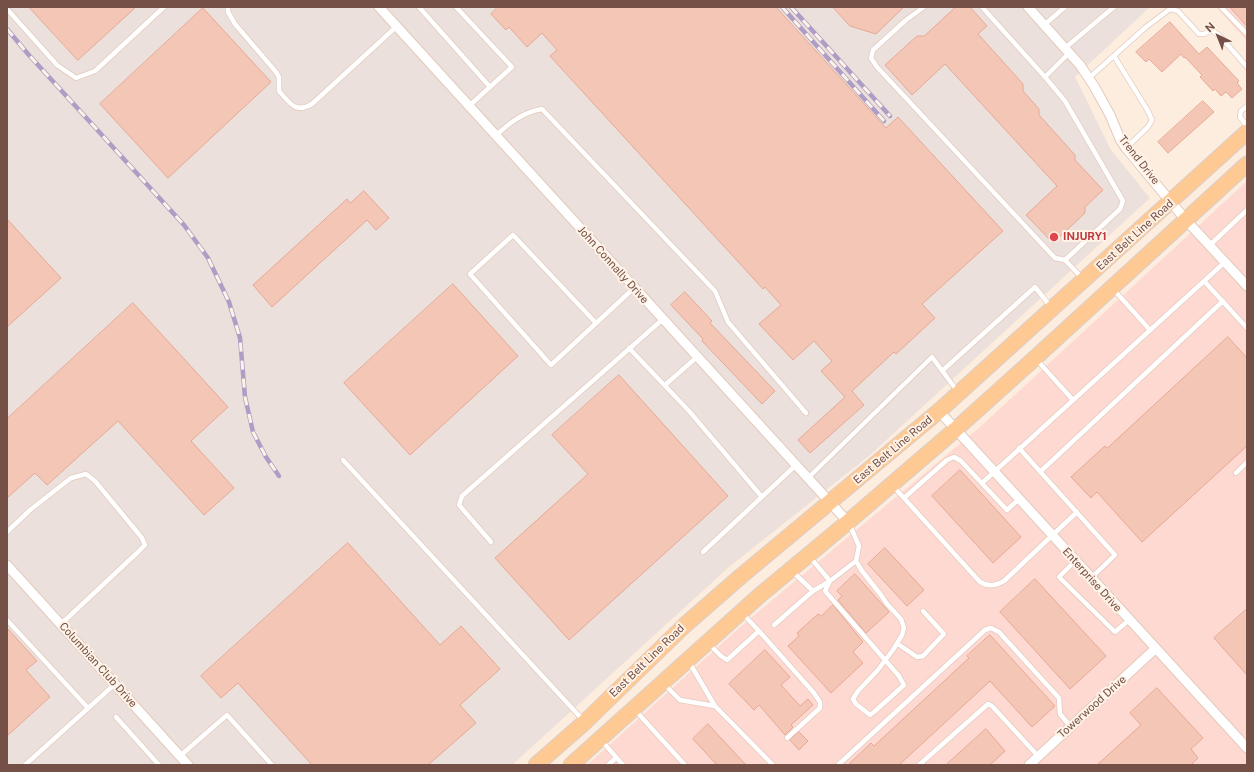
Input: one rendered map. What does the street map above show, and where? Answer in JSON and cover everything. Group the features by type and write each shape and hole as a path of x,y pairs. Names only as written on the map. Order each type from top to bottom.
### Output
{"main road":[{"name":"East Belt Line Road","path":"536,765 585,722 685,625 740,577 939,411 1247,132"},
{"name":"East Belt Line Road","path":"571,765 741,612 955,430 1247,164"},
{"path":"585,722 600,739"}],"street":[{"name":"John Connally Drive","path":"379,7 848,522"},
{"name":"Trend Drive","path":"1028,7 1080,65 1110,115 1121,141 1126,148 1186,219 1247,286"},
{"name":"Enterprise Drive","path":"939,411 993,472 1247,748"},
{"name":"Columbian Club Drive","path":"7,565 188,765"},
{"name":"Towerwood Drive","path":"1029,765 1156,649"}],"lane":[{"path":"7,9 57,65 76,78 95,71 164,7"},
{"path":"228,7 228,12 235,24 279,77 279,91 294,107 300,109 306,108 312,104 397,26"},
{"path":"419,7 490,87"},
{"path":"456,7 512,67 469,106"},
{"path":"924,7 906,20 873,50 871,58 877,67 1055,258 1065,260 1084,280"},
{"path":"982,7 1065,101 1123,201 1120,209 1065,260"},
{"path":"1044,25 1065,7"},
{"path":"1045,77 1067,50 1114,7"},
{"path":"1222,7 1247,34"},
{"path":"1089,78 1146,27 1170,9 1178,11 1199,34 1204,34 1211,30 1219,35 1247,67"},
{"path":"1114,56 1152,120 1148,127 1126,148"},
{"path":"1247,106 1241,111 1240,117 1247,126"},
{"path":"496,135 511,122 521,116 542,109 715,291 728,322 806,413"},
{"path":"1210,245 1247,210"},
{"path":"596,323 514,234 470,274 551,365 634,288"},
{"path":"982,483 1225,262"},
{"path":"1204,281 1247,328"},
{"path":"942,371 1035,288 1053,309"},
{"path":"1111,288 1150,330"},
{"path":"1040,472 1223,301"},
{"path":"491,542 460,505 462,496 663,319"},
{"path":"629,348 689,411 762,497"},
{"path":"665,385 698,357"},
{"path":"808,478 932,357 959,393"},
{"path":"1035,358 1073,400"},
{"path":"1019,448 1115,555 1091,578"},
{"path":"904,498 946,460 954,457 961,461 1007,510 1019,499"},
{"path":"344,460 585,722"},
{"path":"1236,473 1247,462"},
{"path":"703,552 796,465"},
{"path":"7,532 30,510 71,478 86,474 95,481 142,538 145,545 61,624"},
{"path":"892,484 980,582 986,585 995,586 1004,581 1077,512"},
{"path":"830,581 825,591 885,661 899,676 904,685 870,715 856,704 853,698 877,671 885,661 898,644 904,628 901,619 887,604 856,561 858,546 848,522"},
{"path":"808,556 830,581"},
{"path":"774,625 812,591 830,581 856,561"},
{"path":"1075,561 1059,577 1115,632 1129,620"},
{"path":"791,570 812,591"},
{"path":"898,644 917,657 923,656 944,634 923,611"},
{"path":"741,612 814,693 820,702 820,708 813,716 787,738"},
{"path":"7,620 88,708"},
{"path":"838,765 985,630 992,628 999,632 1059,698 1060,714 1071,727"},
{"path":"708,643 727,660 759,631"},
{"path":"688,661 715,706 772,765"},
{"path":"663,683 680,700 715,706"},
{"path":"25,765 114,684"},
{"path":"919,765 988,704 992,706 1038,756"},
{"path":"634,709 685,765"},
{"path":"180,756 227,715 272,765"},
{"path":"116,717 159,765"},
{"path":"600,739 623,765"},
{"path":"608,765 616,758"}],"shaded area":[{"path":"7,7 1150,7 1075,77 1111,150 1150,198 870,455 729,567 512,765 7,765"},
{"path":"1216,7 1247,7 1247,41"},
{"path":"1247,181 1247,765 587,765 740,627 980,427"}],"building":[{"path":"29,7 136,7 78,60"},
{"path":"498,7 776,7 886,128 898,117 1003,231 922,304 935,318 896,354 894,352 852,391 864,405 810,453 798,440 845,397 821,371 832,361 814,341 793,360 759,324 781,305 765,287 763,289 550,56 557,50 542,33 527,47 509,27 506,30 491,14"},
{"path":"833,7 904,7 876,34 850,26"},
{"path":"956,7 970,7 987,26 978,34 1023,84 1023,91 1039,109 1039,115 1075,155 1075,160 1103,190 1085,207 1085,213 1053,243 1026,215 1057,186 945,64 912,95 885,65 917,36 924,36"},
{"path":"1230,7 1247,7 1247,26"},
{"path":"203,8 271,82 168,178 100,104"},
{"path":"1170,22 1199,54 1207,47 1239,81 1237,83 1242,89 1232,98 1226,92 1221,96 1215,89 1213,91 1200,77 1202,75 1181,54 1162,72 1149,59 1146,62 1136,52"},
{"path":"1203,101 1214,112 1168,153 1158,142"},
{"path":"364,191 389,218 376,230 367,220 272,307 253,285 347,199 350,203"},
{"path":"7,219 61,278 7,327"},
{"path":"453,284 518,356 410,455 344,383"},
{"path":"685,292 712,321 710,323 775,391 762,404 702,341 703,339 671,305"},
{"path":"133,303 228,407 191,441 234,488 204,515 118,421 47,485 35,473 7,498 7,419"},
{"path":"1228,337 1247,358 1247,446 1142,542 1097,492 1091,498 1071,477 1105,446 1107,448"},
{"path":"619,375 728,496 569,640 495,558 588,474 552,435"},
{"path":"960,470 1021,537 993,563 932,496"},
{"path":"348,543 440,645 461,626 500,669 460,705 476,723 428,765 312,765 238,683 221,698 201,676"},
{"path":"885,548 924,590 907,606 868,564"},
{"path":"855,574 889,612 866,633 838,600 842,596 837,591"},
{"path":"1035,579 1106,656 1070,689 1000,612"},
{"path":"833,605 863,642 853,652 863,663 831,693 788,646 799,636 797,633 818,614 821,616"},
{"path":"1247,609 1247,675 1214,638"},
{"path":"7,628 37,661 26,670 50,697 7,736"},
{"path":"990,635 1055,706 1032,727 990,681 899,765 848,765 871,743 874,746 969,658 967,656"},
{"path":"765,650 790,677 781,685 800,706 808,699 813,705 791,725 793,727 785,735 759,705 754,710 729,684"},
{"path":"1157,688 1203,738 1191,749 1198,758 1191,765 1097,765 1141,725 1130,713"},
{"path":"708,724 746,765 717,765 693,739"},
{"path":"986,729 1005,751 990,765 946,765"},
{"path":"799,732 808,741 799,750 790,740"}],"railway":[{"path":"782,7 884,121"},
{"path":"791,7 890,116"},
{"path":"7,29 184,225 208,258 229,302 240,338 245,397 253,432 266,457 279,476"}],"place":[{"name":"INJURY1","path":"1054,237"}]}
